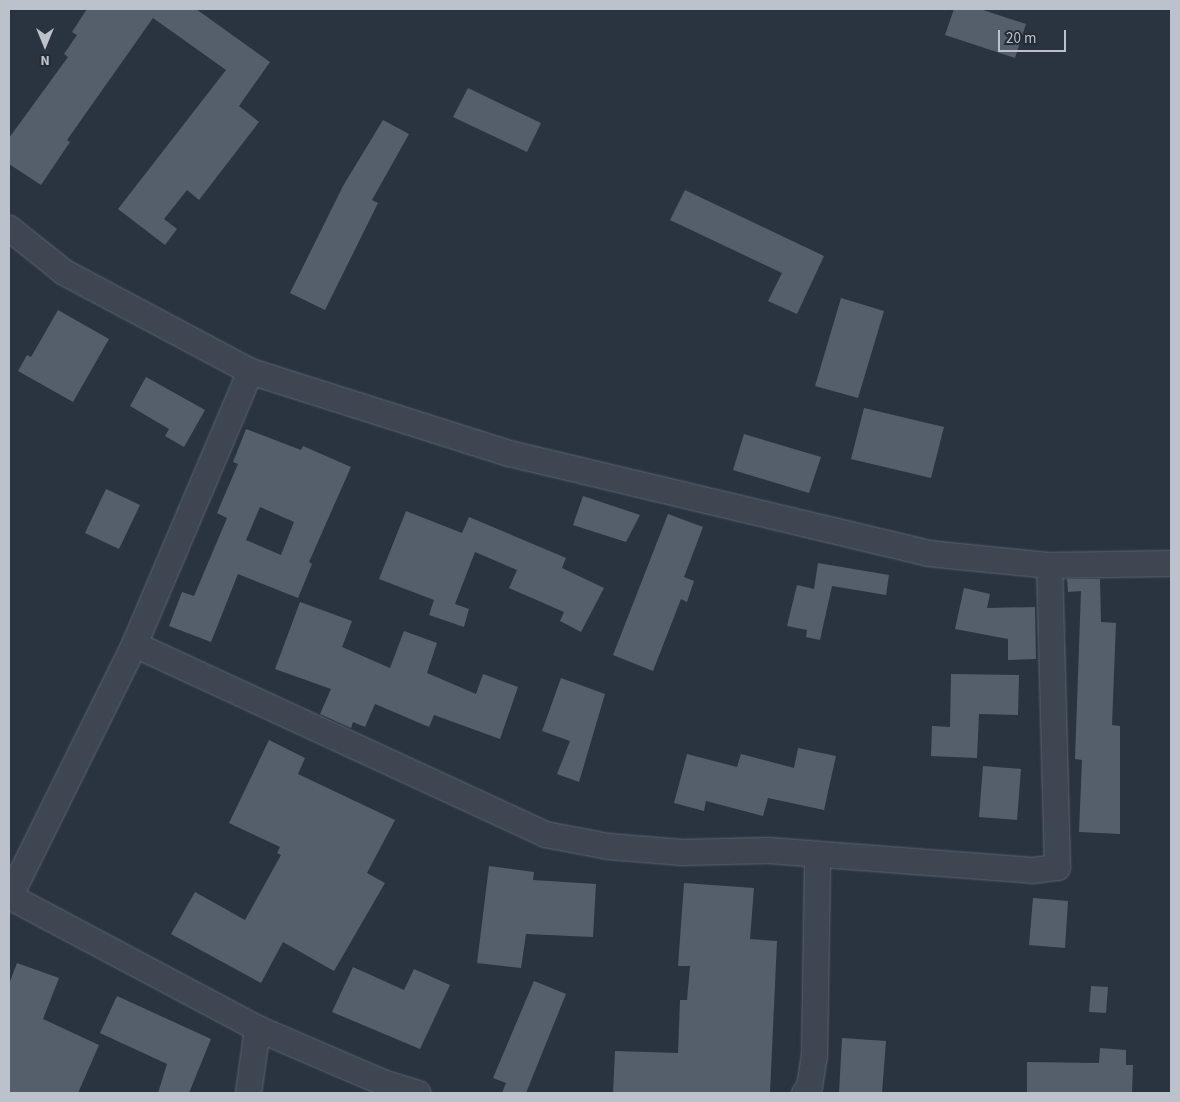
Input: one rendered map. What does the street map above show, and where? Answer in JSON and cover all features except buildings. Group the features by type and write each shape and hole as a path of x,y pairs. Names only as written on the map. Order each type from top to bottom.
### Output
{"street":[{"path":"9,228 64,272 250,370 508,453 928,554 1049,565 1171,563"},
{"path":"250,370 134,644 9,896 256,1028 385,1084 418,1093"},
{"path":"134,644 545,834 608,846 682,852 768,850 817,856 1032,870 1057,867 1049,565"},
{"path":"804,1093 809,1086 814,1056 817,856"},
{"path":"248,1093 256,1028"}]}
